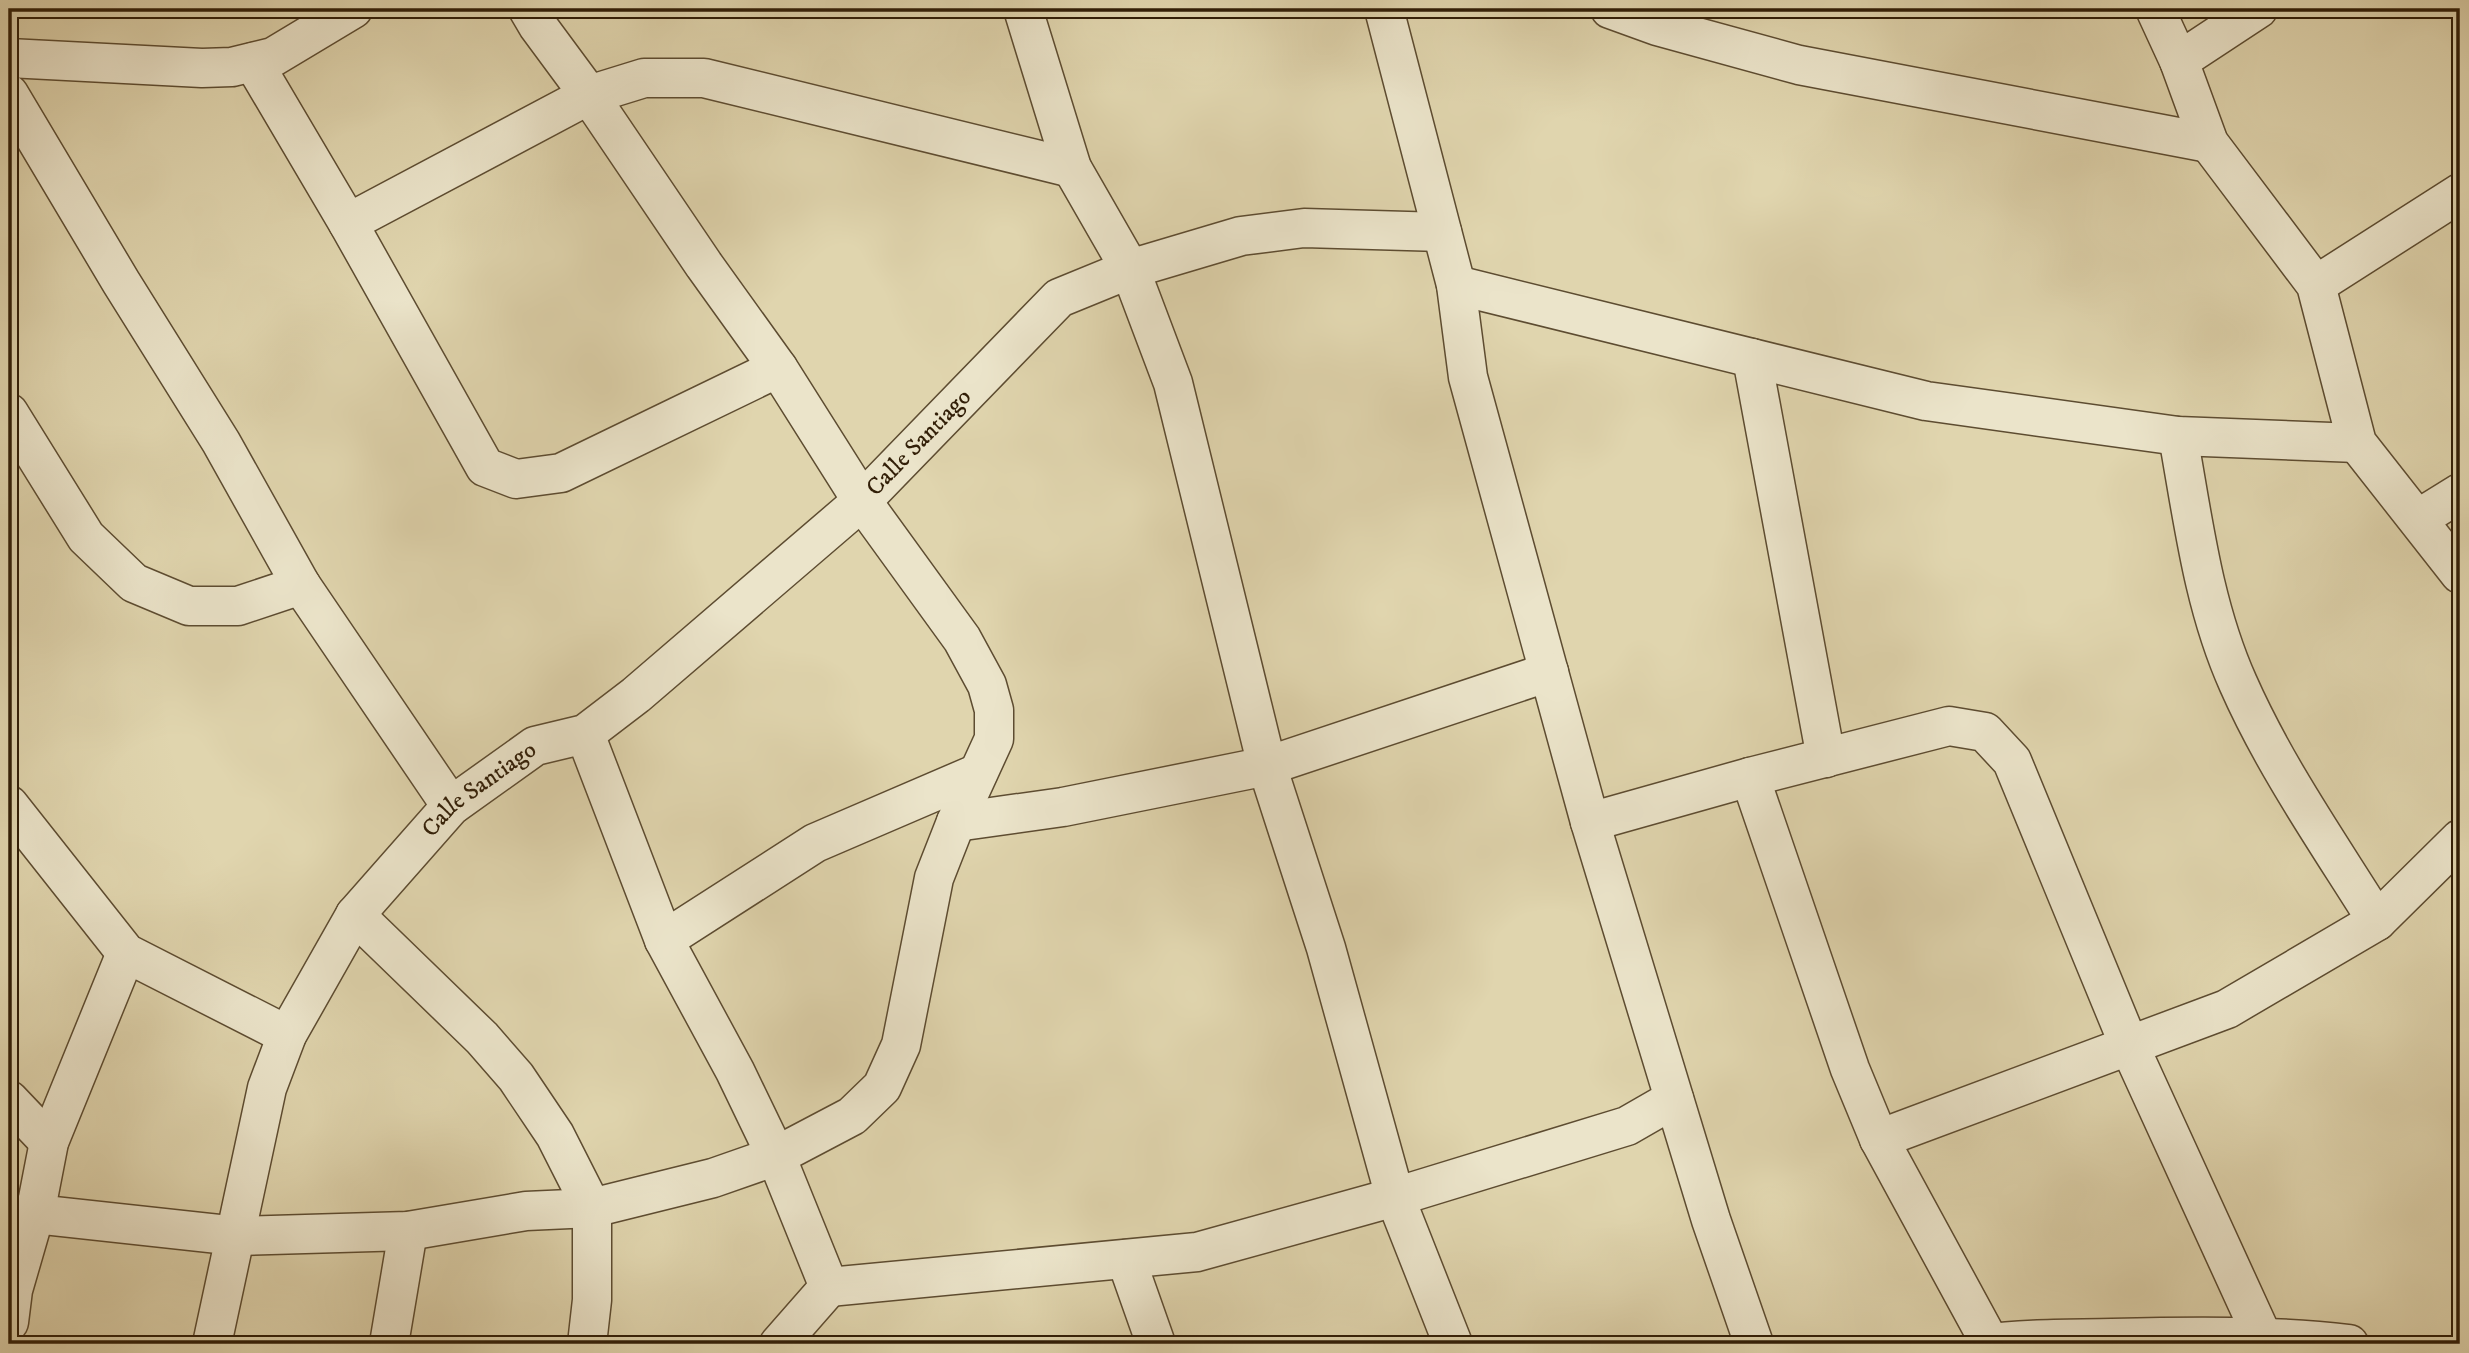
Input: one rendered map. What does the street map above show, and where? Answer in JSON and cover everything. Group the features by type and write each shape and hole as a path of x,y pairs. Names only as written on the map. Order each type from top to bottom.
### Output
{"street":[{"path":"9,58 202,68 232,67 273,57 353,9"},
{"path":"22,1215 237,1236 408,1231 526,1211 592,1208 713,1178 776,1156 852,1116 882,1087 901,1045 934,878 994,739 994,710 987,685 962,639 862,500 778,368 528,9"},
{"path":"1023,9 1072,168 1130,269 1173,383 1267,766 1326,948 1395,1197 1452,1344"},
{"path":"1384,9 1456,285 1468,377 1590,822 1711,1220 1754,1344"},
{"path":"1610,9 1657,26 1799,65 2210,142"},
{"path":"2155,9 2179,61 2210,142 2316,285 2357,443 2460,574"},
{"path":"2179,61 2258,9"},
{"path":"253,62 348,223 485,467 516,479 561,473 778,368"},
{"path":"348,223 589,94 644,78 704,78 1072,168"},
{"path":"9,94 121,282 221,442 301,584 451,806"},
{"path":"2316,285 2460,193"},
{"name":"Calle Santiago","path":"212,1344 267,1087 287,1035 355,915 451,806 535,746 585,734 635,695 862,500 1059,298 1130,269 1241,236 1304,228 1442,232"},
{"path":"1456,285 1926,401 2178,436 2357,443"},
{"path":"1752,358 1826,758"},
{"path":"9,413 86,537 134,583 189,606 238,606 301,584"},
{"path":"2178,436 2205,589 2237,682 2282,768 2377,921"},
{"path":"2418,519 2460,494"},
{"path":"956,822 1062,807 1267,766 1549,672"},
{"path":"1590,822 1750,777 1950,726 1985,732 2012,761 2129,1045 2263,1338"},
{"path":"585,734 664,940 735,1071 776,1156 829,1287"},
{"path":"664,940 815,843 978,774"},
{"path":"1750,777 1850,1069 1879,1139 1986,1344 2186,1336 2349,1344"},
{"path":"9,805 126,953 287,1035"},
{"path":"1879,1139 2227,1009 2377,921 2460,839"},
{"path":"355,915 482,1038 516,1077 555,1135 592,1208 593,1300 587,1344"},
{"path":"9,1322 22,1215 126,953"},
{"path":"779,1344 829,1287 1197,1252 1395,1197 1627,1126 1674,1099"},
{"path":"9,1100 49,1142"},
{"path":"389,1344 408,1231"},
{"path":"1126,1259 1156,1344"}]}
